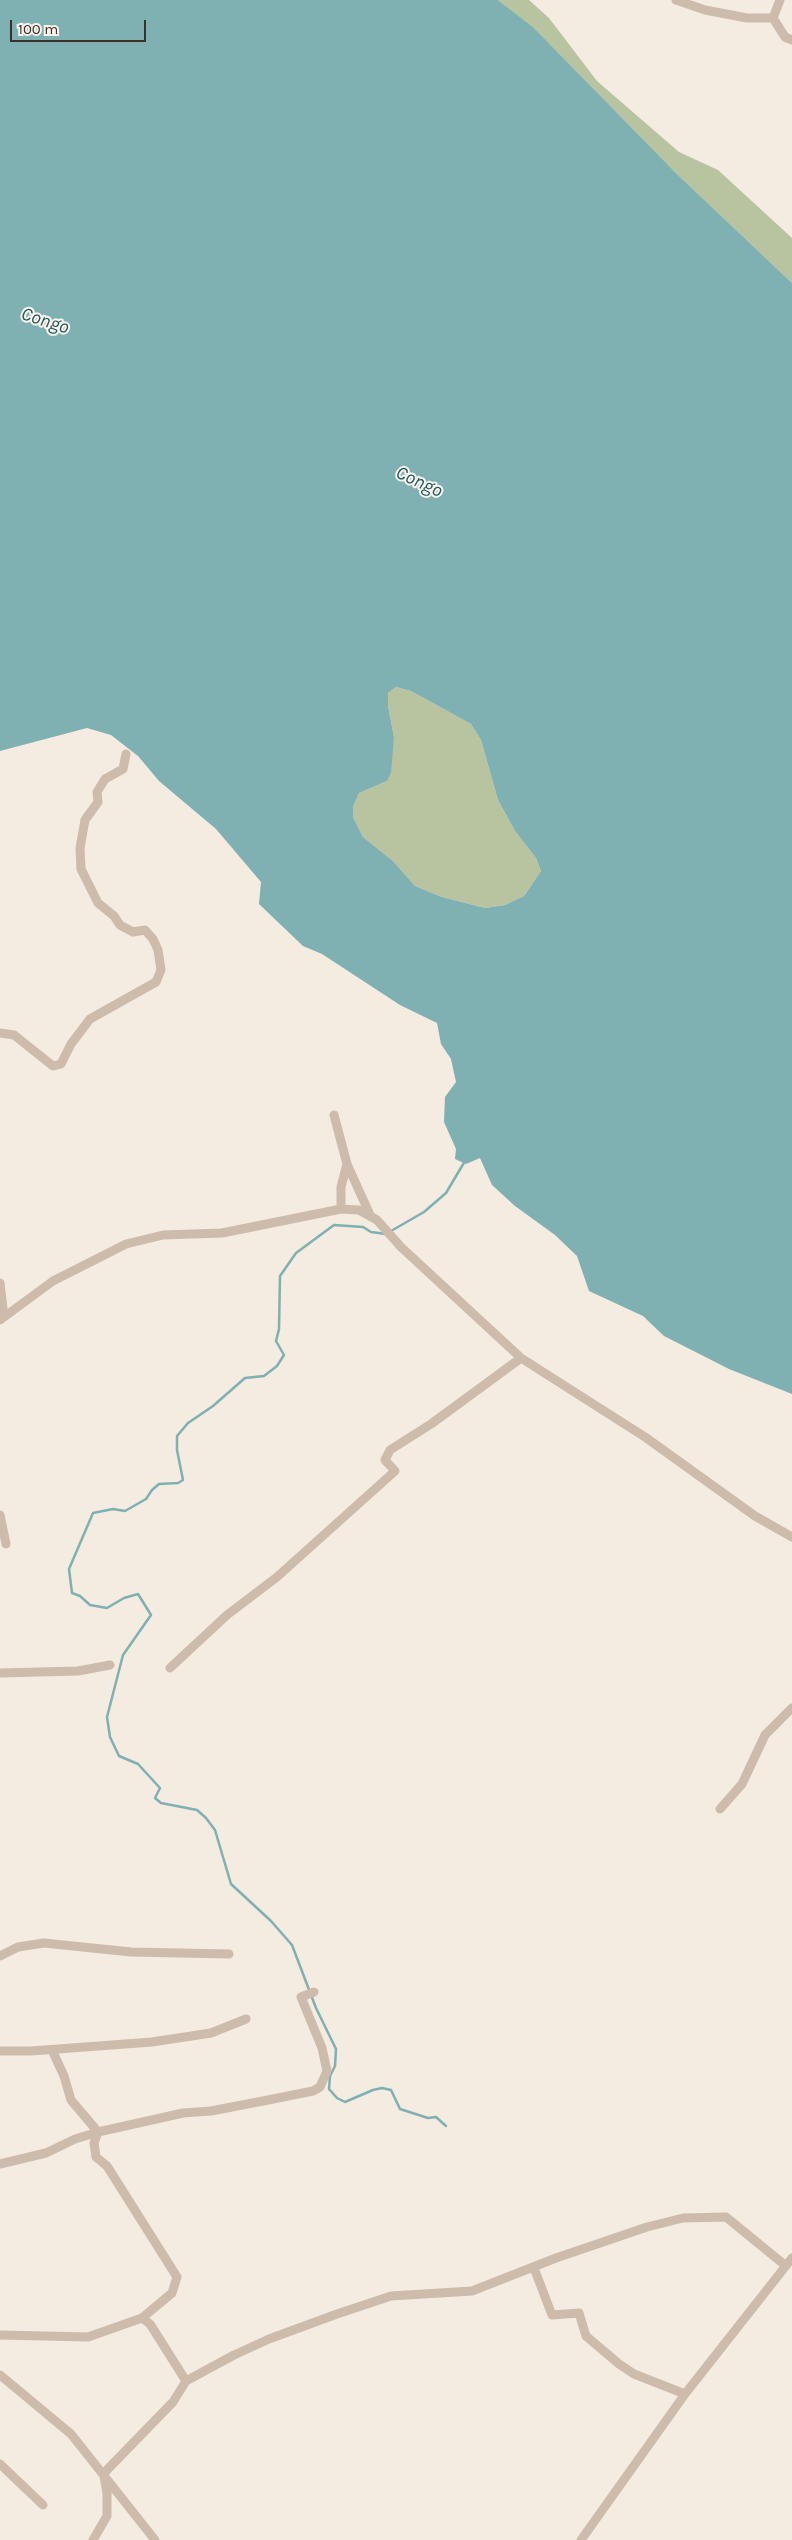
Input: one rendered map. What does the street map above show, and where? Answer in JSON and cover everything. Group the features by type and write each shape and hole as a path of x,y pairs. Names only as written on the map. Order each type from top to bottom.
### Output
{"street":[{"path":"676,0 705,10 730,15 773,18"},
{"path":"773,18 780,0"},
{"path":"773,18 785,36 792,40"},
{"path":"0,1032 14,1035 53,1066 61,1064 71,1044 90,1019 156,982 161,970 158,950 153,939 145,930 133,932 120,925 114,916 98,903 81,870 80,848 85,820 98,802 97,792 105,779 123,769 126,754"},
{"path":"334,1115 347,1164 372,1217"},
{"path":"341,1209 341,1187 347,1164"},
{"path":"2,1319 53,1281 126,1244 163,1235 222,1233 341,1209 359,1210 372,1217 520,1358 645,1437 755,1516 792,1537"},
{"path":"0,1283 2,1319"},
{"path":"170,1668 227,1615 277,1577 394,1471 385,1460 390,1450 439,1419 520,1358"},
{"path":"0,1514 6,1544"},
{"path":"0,1673 78,1671 110,1665"},
{"path":"720,1809 742,1784 766,1735 792,1708"},
{"path":"0,1956 18,1947 44,1943 131,1952 229,1954"},
{"path":"0,2164 46,2153 75,2139 98,2132 183,2113 212,2111 313,2091 320,2087 327,2071 322,2048 301,1997 314,1992"},
{"path":"0,2051 52,2050 186,2038 210,2033 246,2019"},
{"path":"52,2050 64,2076 71,2100 98,2132"},
{"path":"0,2335 88,2336 142,2318 172,2293 178,2277 107,2166 96,2157 94,2143 98,2132"},
{"path":"104,2473 173,2402 186,2381 234,2355 337,2314 391,2296 472,2290 647,2227 683,2218 726,2217 786,2266"},
{"path":"581,2540 685,2394 792,2258"},
{"path":"534,2268 552,2315 579,2313 586,2336 619,2364 634,2374 685,2394"},
{"path":"142,2318 150,2324 186,2381"},
{"path":"0,2374 71,2434 104,2473 155,2540"},
{"path":"0,2464 43,2505"},
{"path":"93,2540 107,2516 108,2493 104,2473"}],"green space":[{"path":"498,0 529,0 549,18 597,81 679,152 718,170 792,238 792,283 678,175 533,27"},
{"path":"396,687 411,691 471,724 481,740 498,800 515,831 536,858 541,871 524,896 505,905 485,908 442,897 415,886 393,861 363,837 353,817 353,807 359,793 387,781 394,737 388,706 388,693"}],"water":[{"name":"Congo","path":"0,0 498,0 533,27 678,175 792,283 792,1394 729,1369 664,1336 643,1316 589,1291 577,1256 555,1235 515,1206 492,1185 480,1158 466,1164 455,1159 456,1149 444,1122 445,1097 456,1082 451,1059 441,1044 437,1023 400,1005 322,954 303,946 259,904 261,882 216,829 159,781 138,756 111,735 87,728 0,751","holes":["396,687 411,691 471,724 481,740 498,800 515,831 536,858 541,871 524,896 505,905 485,908 442,897 415,886 393,861 363,837 353,817 353,807 359,793 387,781 391,773 394,737 388,706 388,693"]}],"waterway":[{"path":"391,1231 424,1212 446,1193 465,1161"},
{"path":"386,1234 371,1232 363,1227 334,1225 296,1253 280,1276 279,1329 276,1341 284,1355 277,1366 264,1376 245,1378 213,1406 188,1423 177,1436 177,1450 183,1480 178,1483 159,1484 146,1499 125,1511 113,1509 93,1513 69,1569 72,1593 80,1596 90,1605 107,1608 124,1598 138,1594 151,1615 123,1655 107,1717 110,1737 119,1756 138,1764 160,1788 155,1798 161,1803 197,1810 206,1818 215,1830 231,1884 271,1921 292,1945 316,2008 336,2049 335,2066 330,2076 329,2089 337,2098 345,2102 373,2090 382,2088 391,2090 400,2109 428,2118 436,2117 446,2126"}]}
